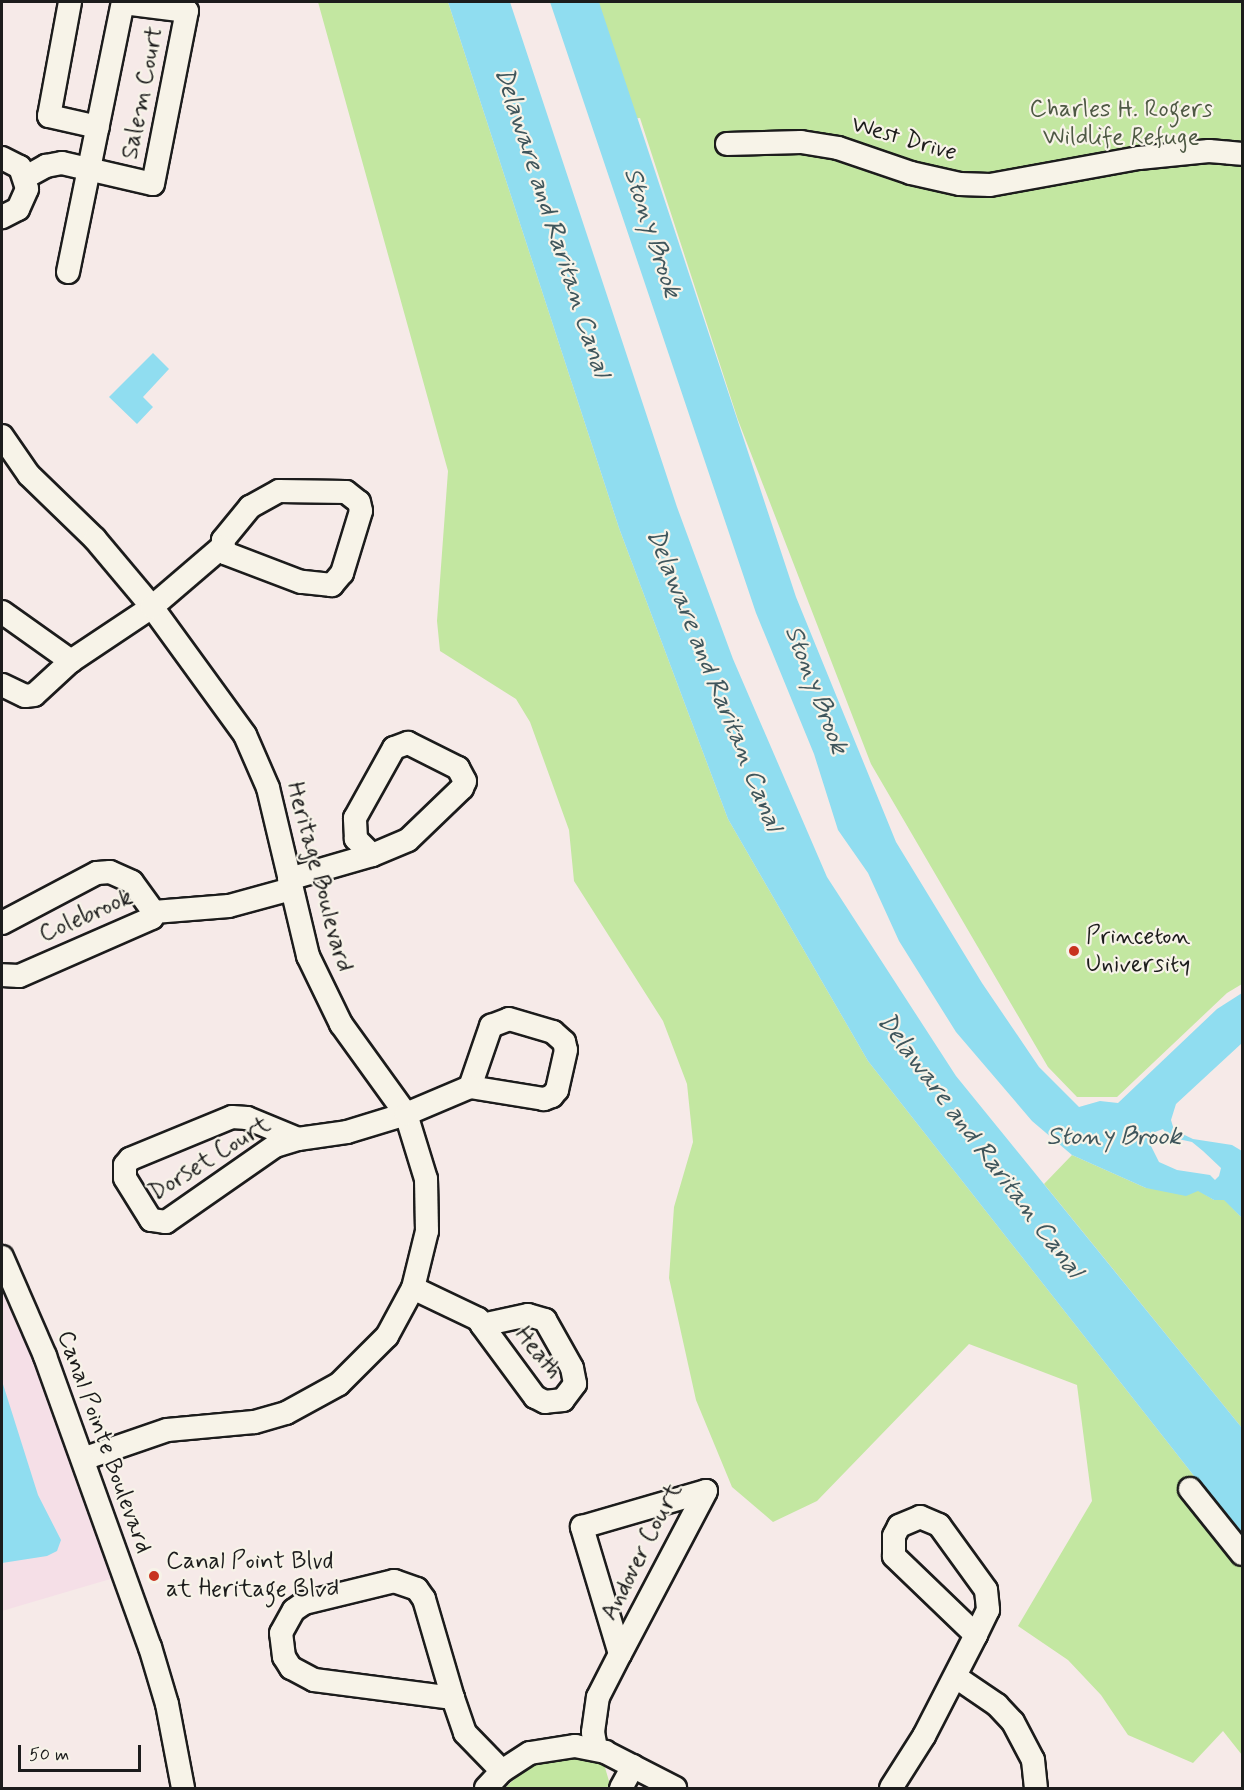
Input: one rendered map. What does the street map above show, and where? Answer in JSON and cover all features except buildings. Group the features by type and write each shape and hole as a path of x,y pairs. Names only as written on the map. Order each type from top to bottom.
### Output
{"street":[{"name":"Salem Court","path":"70,2 49,117 98,127"},
{"name":"Salem Court","path":"26,177 46,166 62,163 89,172 153,184 187,11 123,2 89,172 68,272"},
{"name":"West Drive","path":"727,144 801,142 838,148 912,173 960,183 990,185 1139,158 1209,151 1242,154"},
{"path":"2,158 20,167 26,177 25,200 18,209 2,217"},
{"name":"Heritage Boulevard","path":"2,436 8,460 95,539 152,607 228,709 257,759 308,956 323,994 406,1114 419,1149 428,1205 422,1261 413,1288 387,1336 365,1362 314,1400 254,1422 166,1430 82,1459"},
{"path":"2,685 26,696 34,695 71,661 152,607 222,547 223,540 250,507 267,494 346,492 359,502 361,511 342,573 332,585 301,582 272,573 238,560 222,547"},
{"path":"2,612 71,661"},
{"path":"154,912 229,906 372,855 408,840 462,788 464,776 458,768 408,743 394,748 355,818 356,839 372,855"},
{"name":"Colebrook","path":"2,923 104,873 121,875 132,882 154,912 152,918 19,976 2,975"},
{"path":"509,1019 553,1032 564,1042 566,1050 557,1090 552,1096 544,1099 470,1087 487,1035 499,1021 509,1019"},
{"name":"Dorset Court","path":"298,1139 247,1118 232,1117 130,1160 123,1173 151,1220 166,1222 275,1146 298,1139 347,1132 406,1114 470,1087"},
{"name":"Canal Pointe Boulevard","path":"2,1257 45,1356 150,1647 167,1704 183,1788"},
{"path":"413,1288 478,1319 482,1325"},
{"path":"1190,1489 1242,1554"},
{"name":"Andover Court","path":"706,1491 690,1522 620,1654 582,1527 706,1491"},
{"path":"891,1788 956,1677 988,1611 986,1590 939,1525 930,1519 909,1519 894,1536 894,1556 976,1635"},
{"path":"453,1698 302,1676 284,1657 281,1633 285,1621 304,1604 394,1581 406,1583 424,1599 465,1733 501,1771"},
{"path":"596,1749 596,1704 620,1654"},
{"path":"956,1677 997,1705 1013,1722 1033,1760 1036,1788"},
{"path":"486,1788 501,1771 530,1754 553,1747 596,1749 675,1788"},
{"path":"621,1788 633,1766"}],"shaded area":[{"path":"2,1257 124,1575 2,1611"}],"green space":[{"path":"318,2 448,2 619,528 728,819 868,1061 1242,1537 1242,1755 1223,1731 1193,1763 1128,1735 1101,1695 1068,1660 1018,1626 1092,1501 1077,1385 969,1344 817,1501 773,1522 732,1487 696,1400 669,1278 674,1207 693,1142 687,1084 663,1021 574,881 569,830 530,722 516,699 440,651 437,621 448,471"},
{"name":"Charles H. Rogers Wildlife Refuge","path":"586,2 1242,2 1242,984 1227,993 1117,1097 1077,1097 1048,1067 871,764 738,420 640,118 627,119"},
{"path":"1072,1155 1146,1188 1198,1190 1214,1200 1225,1200 1242,1218 1242,1428 1044,1184"},
{"path":"581,1755 604,1764 611,1788 505,1788 538,1757"}],"water":[{"name":"Delaware and Raritan Canal","path":"448,2 510,2 677,507 733,659 827,877 956,1076 1242,1428 1242,1537 868,1061 728,819 619,528"},
{"name":"Stony Brook","path":"550,2 599,2 796,597 896,842 982,983 1039,1067 1079,1107 1100,1101 1118,1103 1217,1009 1242,993 1242,1043 1176,1104 1171,1120 1174,1130 1193,1139 1232,1145 1242,1151 1242,1218 1224,1200 1214,1200 1198,1191 1186,1196 1146,1188 1072,1155 1032,1121 956,1032 899,941 868,873 838,830 814,754 756,613","holes":["1163,1129 1169,1137 1192,1142 1221,1168 1219,1176 1215,1180 1210,1175 1177,1170 1159,1162 1149,1142 1155,1132"]},
{"path":"153,353 169,369 143,397 153,407 137,424 109,397"},
{"path":"2,1381 38,1495 61,1540 57,1551 47,1556 2,1563"}],"place":[{"name":"Princeton University","path":"1074,951"},
{"name":"Canal Point Blvd at Heritage Blvd","path":"154,1576"}]}
